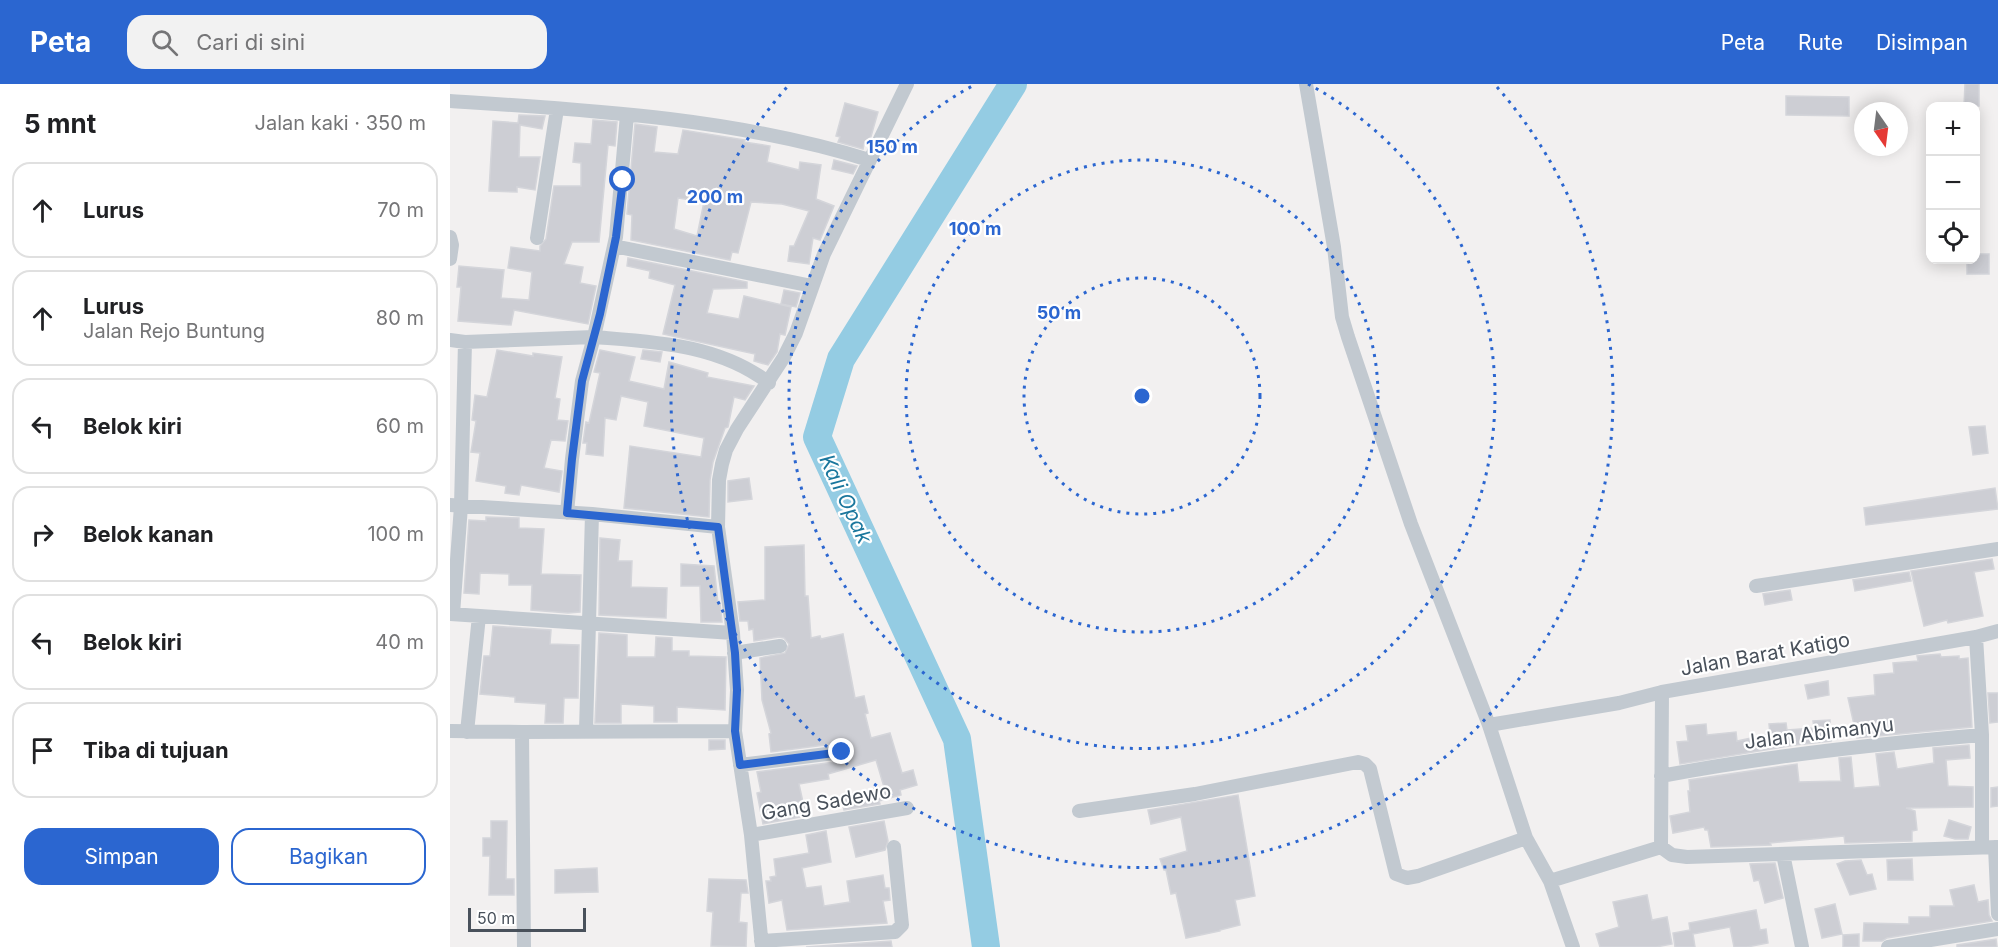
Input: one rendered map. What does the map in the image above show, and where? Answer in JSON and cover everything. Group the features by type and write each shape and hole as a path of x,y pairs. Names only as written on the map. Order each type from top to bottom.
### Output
{"street":[{"path":"894,847 902,925 895,932 761,944 751,835 735,731 737,690 733,633 718,527 719,480 726,450 769,383 796,333 824,254 907,84"},
{"path":"1306,84 1334,247 1342,317 1411,524 1489,725 1527,838 1550,881 1573,947"},
{"path":"450,101 688,122 829,147 869,160"},
{"path":"537,238 557,109"},
{"path":"567,513 582,381 614,246 620,207 627,115"},
{"path":"450,237 452,245 450,260"},
{"path":"614,246 812,286"},
{"path":"450,340 465,342 594,337 671,343 689,346 740,365 769,383"},
{"path":"465,342 452,614 733,633"},
{"path":"456,506 592,514 718,527"},
{"path":"586,731 592,514"},
{"path":"1756,586 1998,549"},
{"path":"467,732 479,616"},
{"name":"Jalan Barat Katigo","path":"1661,846 1662,692 1976,637 1998,631"},
{"path":"1976,637 1998,914"},
{"path":"735,653 780,646"},
{"path":"1489,725 1619,703 1662,692"},
{"path":"450,731 735,731"},
{"path":"522,732 524,947"},
{"name":"Jalan Abimanyu","path":"1661,776 1699,768 1905,742 1982,735"},
{"path":"740,765 842,752"},
{"path":"1078,811 1195,794 1358,762 1370,769 1396,874 1407,878 1418,876 1527,838"},
{"name":"Gang Sadewo","path":"751,835 907,808"},
{"path":"1550,881 1661,846 1672,855 1687,857 1992,847"},
{"path":"1783,854 1802,947"},
{"path":"1888,947 1998,929"}],"building":[{"path":"1965,84 1979,84 1979,102 1964,102"},
{"path":"1786,96 1849,97 1849,116 1786,115"},
{"path":"845,103 878,112 870,140 864,144 863,149 838,142 840,137 836,136"},
{"path":"519,115 545,116 542,129 520,125 519,157 540,157 535,190 517,187 517,192 489,191 493,121 518,123"},
{"path":"593,120 617,122 615,146 608,145 599,242 572,242 564,264 583,267 580,283 596,286 588,324 514,310 511,325 458,321 461,287 457,287 459,266 504,270 501,298 529,300 532,272 508,268 511,247 540,251 540,246 546,239 554,186 581,186 581,163 573,162 575,143 591,144"},
{"path":"635,124 657,127 654,152 678,154 683,130 770,146 767,162 799,170 800,162 821,165 816,199 834,206 820,240 813,238 809,264 788,261 790,246 794,246 809,211 782,204 751,202 738,253 732,252 730,260 631,240 632,215 627,214","holes":["678,198 704,202 697,236 674,229"]},
{"path":"834,160 857,166 853,174 832,169"},
{"path":"1980,254 1989,254 1989,274 1967,274 1967,264 1980,264"},
{"path":"628,258 747,282 747,288 713,289 707,313 739,319 744,296 791,307 785,335 780,334 777,352 768,365 754,361 755,354 663,334 675,285 649,278 650,271 627,266"},
{"path":"784,290 800,293 796,307 781,304"},
{"path":"497,350 533,356 533,353 562,357 555,398 560,399 557,420 568,421 565,441 551,440 544,468 562,471 559,492 521,485 519,495 505,493 506,486 476,481 480,453 471,452 476,421 472,420 475,395 487,397"},
{"path":"600,350 635,357 629,381 664,389 669,362 708,373 707,377 754,386 745,400 734,397 728,427 725,428 713,462 709,517 624,508 630,446 701,457 704,438 644,426 648,402 621,396 616,420 605,418 603,456 586,454 587,443 583,443 586,422 589,423 600,373 594,372"},
{"path":"643,350 662,352 660,362 641,359"},
{"path":"1985,426 1988,453 1973,455 1969,427"},
{"path":"749,478 752,499 728,502 728,481"},
{"path":"1995,488 1998,509 1866,525 1864,508"},
{"path":"486,517 519,518 519,528 544,529 541,574 581,575 580,612 531,610 532,585 509,585 509,574 480,573 479,594 464,593 469,520 486,521"},
{"path":"600,538 620,540 618,561 632,561 631,587 667,588 666,618 599,615"},
{"path":"804,545 805,596 808,596 811,638 820,636 821,639 843,634 855,698 864,696 868,713 865,714 871,738 890,733 902,773 913,770 917,785 900,790 901,795 879,801 880,804 844,810 841,796 884,787 876,760 828,774 829,779 799,784 806,816 763,824 757,793 761,792 757,772 843,761 850,755 849,746 841,743 771,752 769,734 771,733 762,700 760,658 785,653 789,644 784,638 779,637 754,641 753,629 749,630 748,621 740,621 738,602 765,600 765,547"},
{"path":"1992,559 1994,569 1974,572 1983,616 1948,623 1947,620 1924,626 1911,571"},
{"path":"681,564 714,566 722,622 701,622 700,586 681,586"},
{"path":"1909,572 1911,581 1855,591 1853,580"},
{"path":"1790,590 1792,600 1765,605 1763,594"},
{"path":"493,626 551,630 550,644 579,645 578,698 564,698 563,723 545,723 546,704 515,702 515,697 480,694 484,656 490,656"},
{"path":"599,633 627,635 627,657 655,657 656,637 672,638 672,651 689,651 689,656 726,657 725,710 677,707 677,722 654,722 654,706 621,704 621,723 595,723"},
{"path":"1940,654 1941,657 1968,658 1972,727 1857,738 1848,698 1875,695 1874,675 1894,673 1893,663 1918,661 1917,656"},
{"path":"1828,681 1829,695 1808,699 1805,685"},
{"path":"1988,693 1998,693 1998,722 1990,723"},
{"path":"1830,720 1831,741 1680,764 1677,742 1688,741 1686,726 1706,724 1707,735 1736,732 1737,741 1770,734 1769,724 1786,723 1787,730 1814,728 1813,721"},
{"path":"709,740 725,740 725,749 709,750"},
{"path":"1969,745 1970,758 1946,760 1948,786 1973,787 1973,807 1906,808 1915,811 1917,830 1912,831 1912,841 1845,843 1844,836 1770,843 1771,845 1711,847 1708,830 1704,827 1673,833 1670,816 1690,812 1689,780 1797,764 1799,782 1841,781 1839,758 1851,757 1854,788 1880,786 1876,754 1894,752 1897,769 1934,763 1933,748"},
{"path":"1998,787 1998,806 1991,807 1991,788"},
{"path":"1238,795 1255,896 1235,900 1240,925 1186,938 1176,893 1171,894 1166,870 1160,859 1187,851 1181,817 1151,824 1148,810"},
{"path":"1949,820 1971,827 1968,839 1944,836"},
{"path":"491,821 507,821 506,879 514,879 514,895 489,895 490,856 483,856 483,838 491,838"},
{"path":"884,821 888,841 885,850 856,857 849,827"},
{"path":"826,831 831,862 802,868 806,888 821,886 824,906 850,902 847,881 883,875 885,888 889,888 890,900 883,901 887,923 787,930 782,900 769,903 766,881 771,881 770,877 776,876 774,859 809,853 806,835"},
{"path":"1912,859 1913,880 1888,880 1887,860"},
{"path":"1861,860 1867,875 1872,874 1876,889 1850,895 1837,864"},
{"path":"1775,863 1783,898 1765,903 1759,880 1754,881 1750,864"},
{"path":"597,868 598,892 555,893 555,870"},
{"path":"709,879 746,880 748,893 741,893 739,922 747,923 746,947 711,946 713,912 707,911"},
{"path":"1974,885 1978,902 1988,900 1989,915 1992,921 1887,938 1882,941 1863,941 1864,923 1909,924 1909,917 1930,917 1930,906 1954,906 1950,890"},
{"path":"1647,895 1652,920 1667,917 1672,944 1656,947 1600,947 1596,934 1619,927 1613,902"},
{"path":"1835,904 1842,934 1822,938 1815,909"},
{"path":"1756,910 1760,930 1766,929 1768,943 1734,947 1730,927 1693,934 1695,947 1675,947 1673,933 1690,930 1689,923"},
{"path":"1859,934 1859,947 1843,947 1843,935"},
{"path":"1996,939 1997,947 1957,947 1957,945"},
{"path":"891,941 892,947 806,947"}],"waterway":[{"name":"Kali Opak","path":"986,947 957,739 817,437 841,359 1013,84"}],"route":[{"path":"623,180 616,237 600,314 582,381 567,513 718,527 735,653 737,690 735,731 740,765 842,752"}]}
